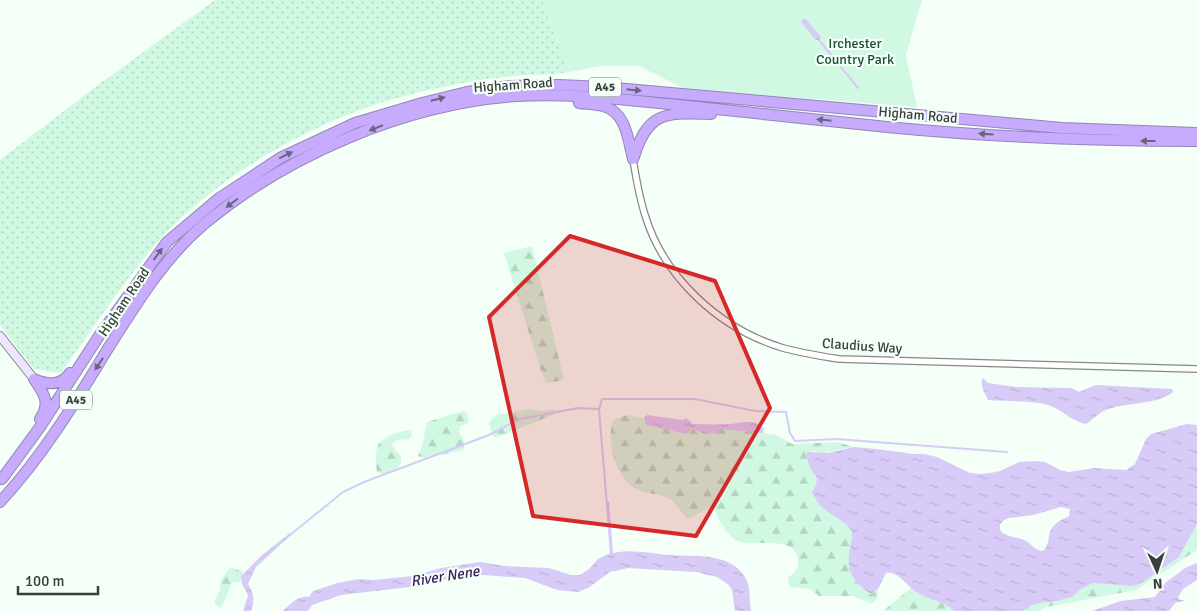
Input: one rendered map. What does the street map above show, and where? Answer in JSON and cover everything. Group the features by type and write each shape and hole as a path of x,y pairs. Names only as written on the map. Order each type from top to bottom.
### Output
{"highway":[{"name":"Higham Road","path":"1,480 40,427 99,336 166,242 218,199 280,158 355,124 422,103 467,92 510,86 595,86 1062,128 1197,132"},
{"name":"Higham Road","path":"0,502 22,478 59,426 143,292 178,250 201,227 257,185 282,170 320,151 388,123 455,104 491,99 549,95 604,98 891,127 1017,136 1121,141 1197,141"},
{"path":"491,99 604,106 616,113 626,128 633,159"},
{"path":"633,159 639,140 646,129 656,120 670,114 769,114"},
{"path":"34,379 49,384 63,380 99,336"},
{"path":"1,480 8,466 45,410 44,394 34,379"}],"street":[{"name":"Claudius Way","path":"633,159 645,216 660,250 681,280 699,300 724,320 754,337 775,345 813,355 839,359 1197,369"},
{"path":"0,336 34,379"}],"highlighted area":[{"path":"570,236 715,281 770,408 696,536 533,516 489,317"}],"green space":[{"path":"215,0 542,0 569,72 484,80 442,87 401,97 335,120 268,154 206,197 179,220 155,245 61,373 34,369 0,325 0,160 94,88"},
{"name":"Irchester Country Park","path":"542,0 922,0 906,55 917,107 685,89 639,66 601,66 569,72"},
{"path":"532,246 564,380 547,383 541,371 504,253"},
{"path":"530,409 541,411 554,409 555,414 496,438 493,436 489,423 496,415"},
{"path":"463,411 467,413 469,421 467,424 460,426 459,433 465,442 463,450 442,455 436,454 425,458 418,456 423,444 427,422"},
{"path":"627,415 644,418 646,425 690,430 693,428 698,433 721,429 736,429 776,435 792,444 837,442 854,447 822,453 813,451 806,455 810,468 818,478 812,492 816,500 820,506 847,525 852,531 849,565 854,578 863,589 872,594 879,587 877,598 872,604 854,596 819,596 810,589 790,587 789,576 795,572 798,565 797,555 792,549 777,543 741,542 732,537 725,529 715,510 708,508 688,519 669,499 636,489 618,468 612,449 611,429 613,420"},
{"path":"411,430 412,435 409,439 397,440 392,444 401,456 398,469 384,474 377,472 376,454 382,440 391,435"},
{"path":"1197,524 1197,550 1136,590 1046,607 1039,611 1023,611 1039,603 1072,597 1078,591 1093,583 1132,586 1179,557"},
{"path":"230,567 243,572 240,582 233,582 231,585 220,608 214,603 220,590 221,580"},
{"path":"911,588 944,604 954,611 883,611"}],"water":[{"path":"802,19 806,19 821,37 819,40 816,40 801,22"},
{"path":"983,378 988,383 1016,387 1071,388 1079,392 1096,385 1172,389 1173,392 1159,399 1106,410 1086,424 1044,404 988,400 982,386"},
{"path":"647,415 683,420 685,418 691,421 692,424 752,422 761,425 764,429 763,433 721,429 718,433 708,434 693,428 686,434 646,425 644,418"},
{"path":"1187,424 1197,425 1197,524 1179,557 1140,584 1132,586 1093,583 1078,591 1072,597 1039,603 1023,611 954,611 945,604 920,594 898,576 890,573 886,573 879,587 872,594 865,590 859,585 850,571 849,559 852,531 847,525 825,510 816,500 812,492 817,478 810,468 806,455 808,452 828,453 854,447 924,454 937,457 970,473 981,474 1000,471 1019,462 1034,461 1045,462 1060,470 1069,472 1094,468 1126,470 1135,464 1146,439 1151,434","holes":["1061,507 1070,509 1069,516 1052,528 1047,546 1043,551 1023,539 1002,533 1000,530 1000,524 1009,518 1033,515"]},
{"name":"River Nene","path":"607,502 609,502 613,553 633,551 698,556 720,559 730,563 738,569 747,581 751,611 735,611 732,590 728,584 717,577 696,572 628,568 610,572 588,588 578,592 557,590 525,578 471,574 410,587 341,595 312,605 308,611 283,611 298,599 309,597 313,591 338,583 359,579 374,580 413,576 441,568 480,562 505,566 549,568 571,575 580,575 598,559 611,553"},
{"path":"290,533 291,535 256,567 248,584 253,597 251,611 243,611 248,595 242,584 241,576 261,556"},
{"path":"1197,563 1197,580 1183,589 1178,597 1180,600 1186,600 1175,603 1169,611 1092,611 1121,601 1155,597 1165,583 1185,568"}],"waterway":[{"path":"819,40 858,88"},
{"path":"611,554 599,409 602,399 695,399 755,411 786,412 790,433 795,441 836,439 1007,452"},
{"path":"290,535 343,492 364,482 489,435 520,419 578,408 599,409"}]}
